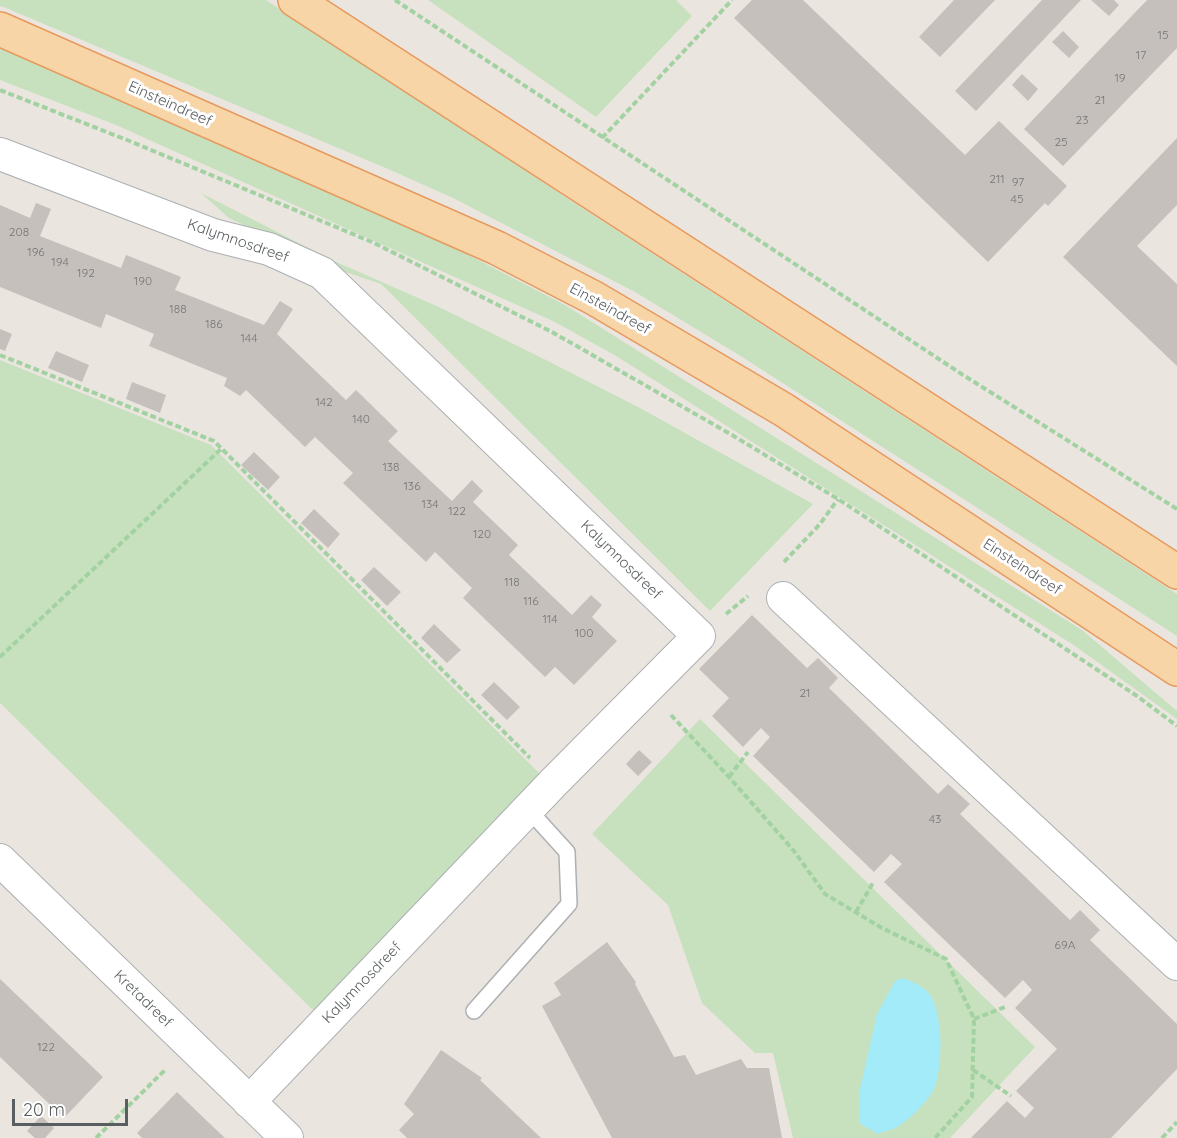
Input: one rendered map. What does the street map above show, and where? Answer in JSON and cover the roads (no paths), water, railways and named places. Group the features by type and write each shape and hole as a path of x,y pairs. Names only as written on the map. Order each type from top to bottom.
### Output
{"main road":[{"path":"295,0 1177,572"},
{"name":"Einsteindreef","path":"0,29 497,248 594,298 784,410 1177,669"}],"street":[{"name":"Kalymnosdreef","path":"0,154 213,235 269,249 322,273 699,636 554,782 249,1102"},
{"path":"783,597 1177,964"},
{"name":"Kretadreef","path":"0,860 287,1138"}],"lane":[{"path":"474,1011 569,904 567,852 528,809"}],"water":[{"path":"902,978 927,991 936,1007 941,1043 939,1068 934,1089 919,1109 899,1126 878,1134 859,1123 860,1089 877,1014 895,981"}]}
